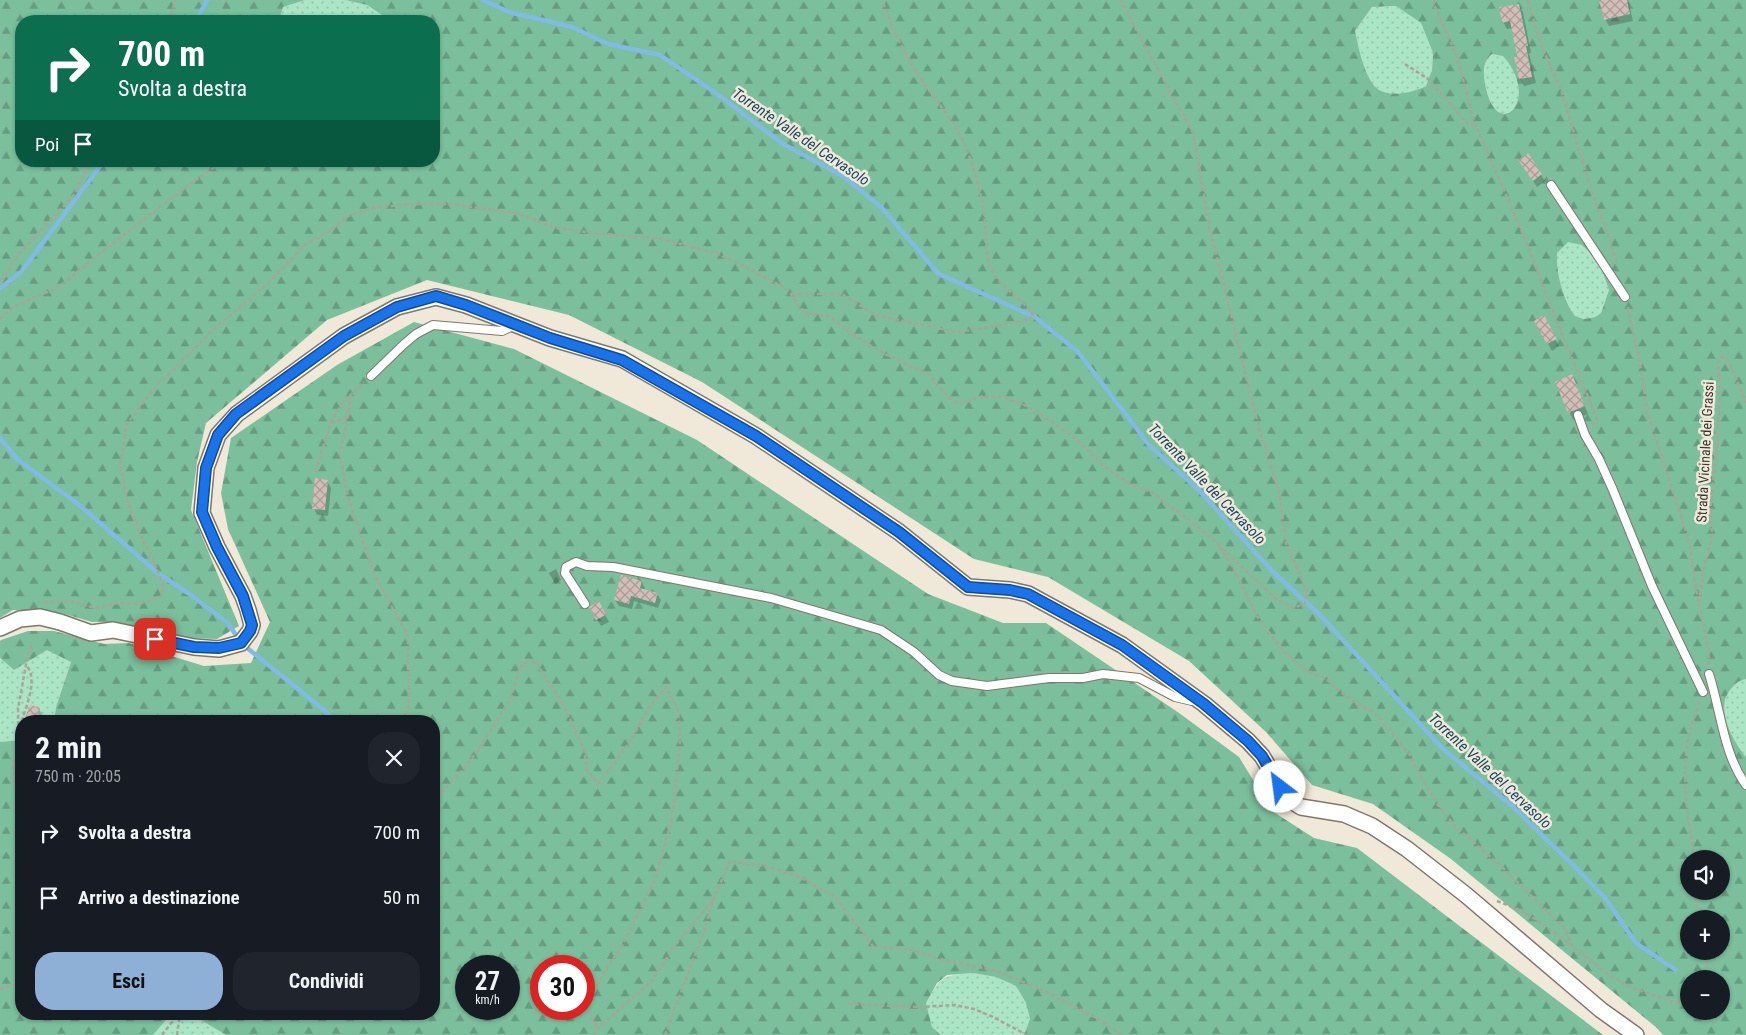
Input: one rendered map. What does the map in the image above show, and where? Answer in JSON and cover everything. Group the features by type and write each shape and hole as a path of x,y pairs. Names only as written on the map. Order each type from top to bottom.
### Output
{"street":[{"path":"0,628 20,619 40,617 91,632 112,630 194,647 219,648 241,643 252,625 248,610 202,512 206,468 218,435 236,414 344,336 397,307 436,296 466,305 550,338 622,360 756,436 899,532 968,587 1010,590 1028,594 1122,645 1204,704 1248,741 1262,756 1287,798 1301,808 1344,814 1372,826 1407,849 1466,895 1601,1010 1636,1035"}],"lane":[{"path":"1550,185 1625,297"},
{"path":"371,376 409,339 433,326 502,332 517,325"},
{"path":"1578,415 1585,435 1599,459 1613,490 1652,586 1703,692"},
{"path":"585,604 565,574 566,567 576,562 588,566 613,567 771,598 880,630 914,652 939,675 952,681 987,686 1049,678 1083,678 1103,674 1139,678 1175,697 1204,704"},
{"path":"1709,674 1726,744 1740,778 1746,785"}],"path":[{"path":"171,15 175,0"},
{"path":"882,0 896,36 918,75 944,109 963,140 984,211 990,268 1005,289 1029,307 1034,316 984,328 956,332 875,315 842,294 791,294 799,307 810,314 829,316 854,336 880,352 929,375 947,396 956,402 969,401 983,396 1002,397 1022,403 1078,441 1104,466 1130,484 1154,492 1168,505 1206,532 1276,599 1294,608 1305,603 1307,593 1286,544 1279,492 1261,436 1210,229 1193,133 1120,0"},
{"path":"1432,0 1458,59 1477,127 1523,234 1593,408 1597,420 1585,435"},
{"path":"1528,0 1541,45 1560,87 1591,189 1612,246 1618,272"},
{"path":"1406,64 1428,79 1468,124 1477,127"},
{"path":"0,280 5,277 15,258 72,196 88,167"},
{"path":"0,319 8,309 60,285 183,188 215,167"},
{"path":"1625,297 1640,364 1647,412 1690,544 1708,647 1709,674"},
{"name":"Strada Vicinale dei Grassi","path":"1699,603 1704,567 1710,550 1712,533 1710,512 1720,395 1718,362 1721,357 1726,358 1729,362 1746,403"},
{"path":"315,472 331,423 341,405 371,376"},
{"path":"351,395 340,454 345,485 375,576 408,636 409,705 407,715"},
{"path":"331,423 348,417"},
{"path":"1216,542 1234,569 1257,616 1283,651 1306,669 1326,679 1348,697 1376,714 1410,755 1435,800 1456,827 1503,868 1566,930 1572,947"},
{"path":"18,715 29,649 32,645"},
{"path":"441,792 477,752 511,698 520,668 527,662 536,662 566,710 584,750 587,770 598,784 630,742 648,709 666,687 678,710 680,744 672,819 655,880 620,950 609,964 587,1005 586,1008 598,1028"},
{"path":"23,715 31,688 31,672 26,665"},
{"path":"1693,850 1686,808 1684,780 1687,744 1703,692"},
{"path":"15,758 13,766 15,785"},
{"path":"665,1035 730,861 765,866 798,876 835,897 873,946 912,950 947,961 994,970 1045,991 1096,1018 1122,1035"},
{"path":"594,1035 598,1028 651,982 677,943 714,900"},
{"path":"1496,901 1520,910 1543,924 1612,977 1634,989 1670,1001 1680,1002"},
{"path":"0,989 15,984"},
{"path":"848,1004 919,1007 955,1005 974,1009 1027,1035"},
{"path":"162,1035 174,1020"},
{"path":"178,1035 179,1020"}],"green space":[{"path":"0,0 305,0 283,7 281,15 15,15 15,167 440,167 440,15 382,15 367,5 345,0 1746,0 1746,679 1737,682 1731,689 1724,705 1727,724 1746,757 1746,1035 1663,1035 1657,1028 1451,859 1373,804 1312,785 1266,732 1189,661 1048,577 974,559 702,382 569,315 427,280 327,320 206,423 197,462 191,510 239,626 217,639 188,638 116,622 92,622 61,613 13,610 0,618","holes":["1396,6 1421,23 1433,53 1432,70 1426,86 1398,94 1383,92 1372,83 1363,64 1355,31 1372,7","1492,54 1503,56 1514,73 1518,88 1518,101 1513,110 1506,114 1498,111 1490,101 1484,75 1484,67","1568,242 1582,245 1599,262 1609,290 1601,313 1595,317 1584,319 1575,316 1564,294 1559,277 1557,253"]},
{"path":"305,0 345,0 367,5 382,15 281,15 283,7"},
{"path":"1396,6 1421,23 1433,53 1432,70 1426,86 1397,94 1382,92 1371,83 1363,64 1355,31 1372,7"},
{"path":"1492,54 1503,55 1514,72 1518,88 1518,100 1513,110 1506,114 1498,111 1490,101 1485,83 1484,67"},
{"path":"1568,241 1582,245 1599,262 1609,290 1601,313 1595,317 1584,319 1575,316 1564,294 1559,277 1557,253"},
{"path":"414,322 514,349 697,440 928,594 1003,623 1046,623 1179,713 1239,757 1272,811 1314,838 1357,848 1603,1035 1024,1035 1030,1019 1026,1003 1016,986 996,977 973,973 947,975 937,983 926,1003 932,1027 941,1035 226,1035 201,1020 440,1020 440,715 55,715 71,662 47,650 14,670 0,658 0,641 28,631 54,631 104,644 129,643 204,666 251,663 270,622 228,529 221,493 231,438 337,365"},
{"path":"48,649 71,662 55,715 15,715 15,741 0,742 0,658 14,670"},
{"path":"1746,679 1746,757 1727,724 1724,705 1731,689 1737,682"},
{"path":"15,741 15,1020 166,1020 153,1035 0,1035 0,742"},
{"path":"973,973 996,977 1016,986 1026,1003 1030,1019 1024,1035 941,1035 932,1027 926,1003 939,982 948,976"},
{"path":"165,1020 201,1020 226,1035 153,1035"}],"building":[{"path":"1599,0 1627,0 1630,14 1604,20"},
{"path":"1519,4 1532,77 1519,79 1514,57 1517,56 1510,21 1502,23 1499,7"},
{"path":"1528,153 1542,174 1533,181 1518,160"},
{"path":"1544,315 1557,339 1547,344 1534,321"},
{"path":"1572,374 1585,406 1568,413 1555,382"},
{"path":"315,478 328,480 325,510 312,509"},
{"path":"621,575 642,581 640,588 658,593 655,603 631,596 629,604 614,600"},
{"path":"599,601 606,615 596,620 589,607"},
{"path":"30,704 40,708 38,715 26,715"}],"waterway":[{"path":"199,15 207,0"},
{"name":"Torrente Valle del Cervasolo","path":"483,0 509,12 572,27 608,44 660,55 713,91 783,144 843,176 881,207 939,274 1035,317 1078,352 1150,446 1198,489 1273,572 1321,616 1442,748 1511,805 1573,865 1605,898 1636,943 1676,970"},
{"path":"0,288 21,272 100,167"},
{"path":"0,438 17,459 78,504 159,574 228,623 241,643 329,715"}],"route":[{"path":"155,639 194,647 219,648 241,643 252,625 243,596 217,547 202,512 206,468 218,435 236,414 344,336 397,307 436,296 466,305 550,338 622,360 756,436 899,532 958,581 968,587 1010,590 1028,594 1122,645 1204,704 1248,741 1262,756 1280,787"}]}
